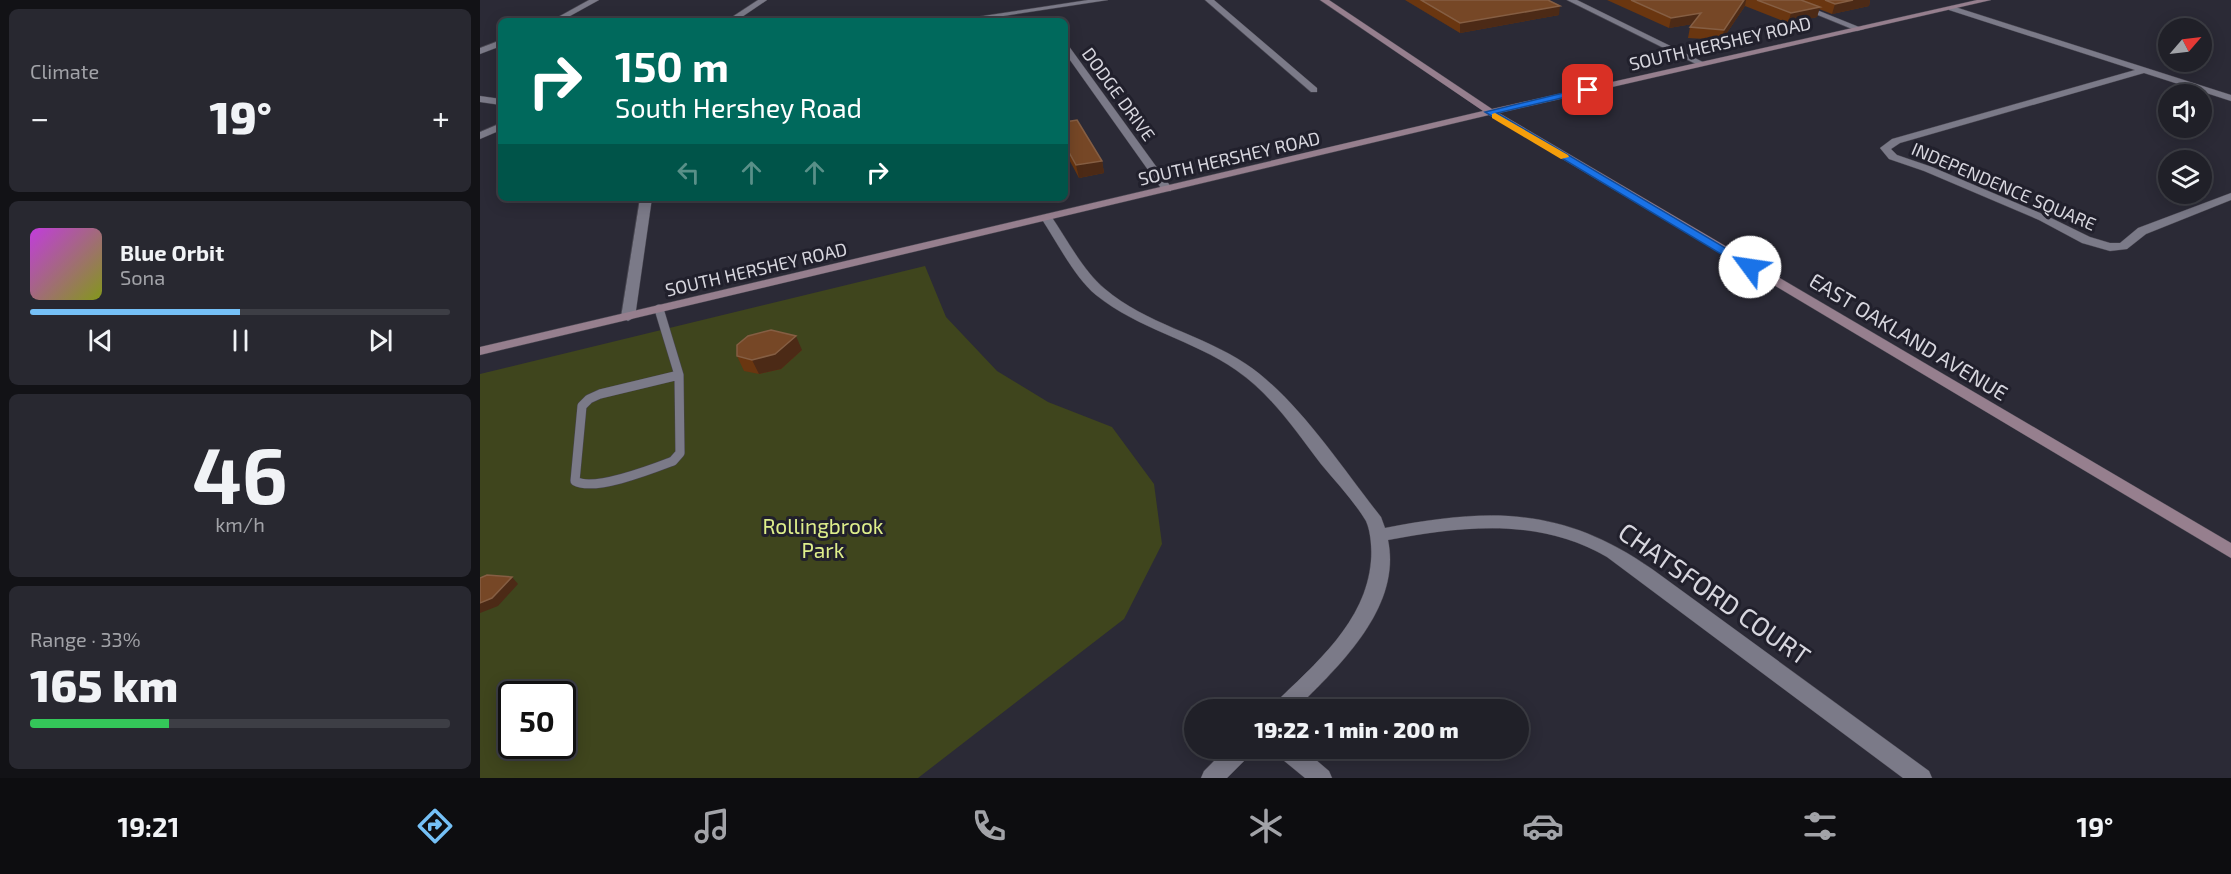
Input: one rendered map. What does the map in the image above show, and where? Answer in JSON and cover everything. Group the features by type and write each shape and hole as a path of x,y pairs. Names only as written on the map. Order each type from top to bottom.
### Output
{"main road":[{"name":"EAST OAKLAND AVENUE","path":"1324,0 1490,112 2231,551"},
{"name":"SOUTH HERSHEY ROAD","path":"480,351 1490,112 1987,0"}],"street":[{"path":"561,18 595,0"},
{"path":"735,18 763,0"},
{"path":"1030,0 1044,18"},
{"path":"975,18 1104,0"},
{"path":"1209,0 1314,90"},
{"path":"1571,0 1703,64"},
{"path":"1785,0 1860,29"},
{"path":"1952,8 2231,98"},
{"path":"480,51 498,44"},
{"name":"DODGE DRIVE","path":"1068,51 1167,189"},
{"name":"INDEPENDENCE SQUARE","path":"2144,70 1896,141 1885,148 1893,157 2043,218 2086,240 2110,247 2122,246 2142,231 2231,196"},
{"path":"480,99 498,102"},
{"path":"480,135 498,127"},
{"path":"628,317 646,201"},
{"path":"1047,218 1088,279 1100,292 1136,316 1208,348 1241,367 1278,397 1375,521 1380,536 1380,579 1372,603 1358,628 1292,699"},
{"name":"CHATSFORD COURT","path":"1380,536 1462,521 1496,520 1553,528 1601,546 1645,574 1921,778"},
{"path":"1212,778 1231,759"},
{"path":"1298,759 1321,778"}],"lane":[{"path":"658,309 679,375 681,453 673,461 597,484 582,485 575,481 582,406 589,399 600,394 679,375"}],"green space":[{"name":"Rollingbrook Park","path":"925,266 946,317 997,371 1048,402 1112,427 1154,484 1162,544 1124,619 918,778 480,778 480,374"}],"building":[{"path":"1421,0 1548,0 1560,6 1460,23"},
{"path":"1631,0 1744,0 1724,30 1690,27 1701,13 1671,18"},
{"path":"1757,0 1801,0 1820,7 1791,13"},
{"path":"1825,0 1853,0 1835,4"},
{"path":"1077,120 1102,161 1076,165 1068,150 1068,122"},
{"path":"771,330 796,336 775,354 752,360 737,356 737,345 748,336"},
{"path":"487,575 512,577 492,598 480,603 480,578"}],"slow traffic":[{"path":"1495,116 1564,157"}],"route":[{"path":"1588,90 1490,112 1750,267"}]}
